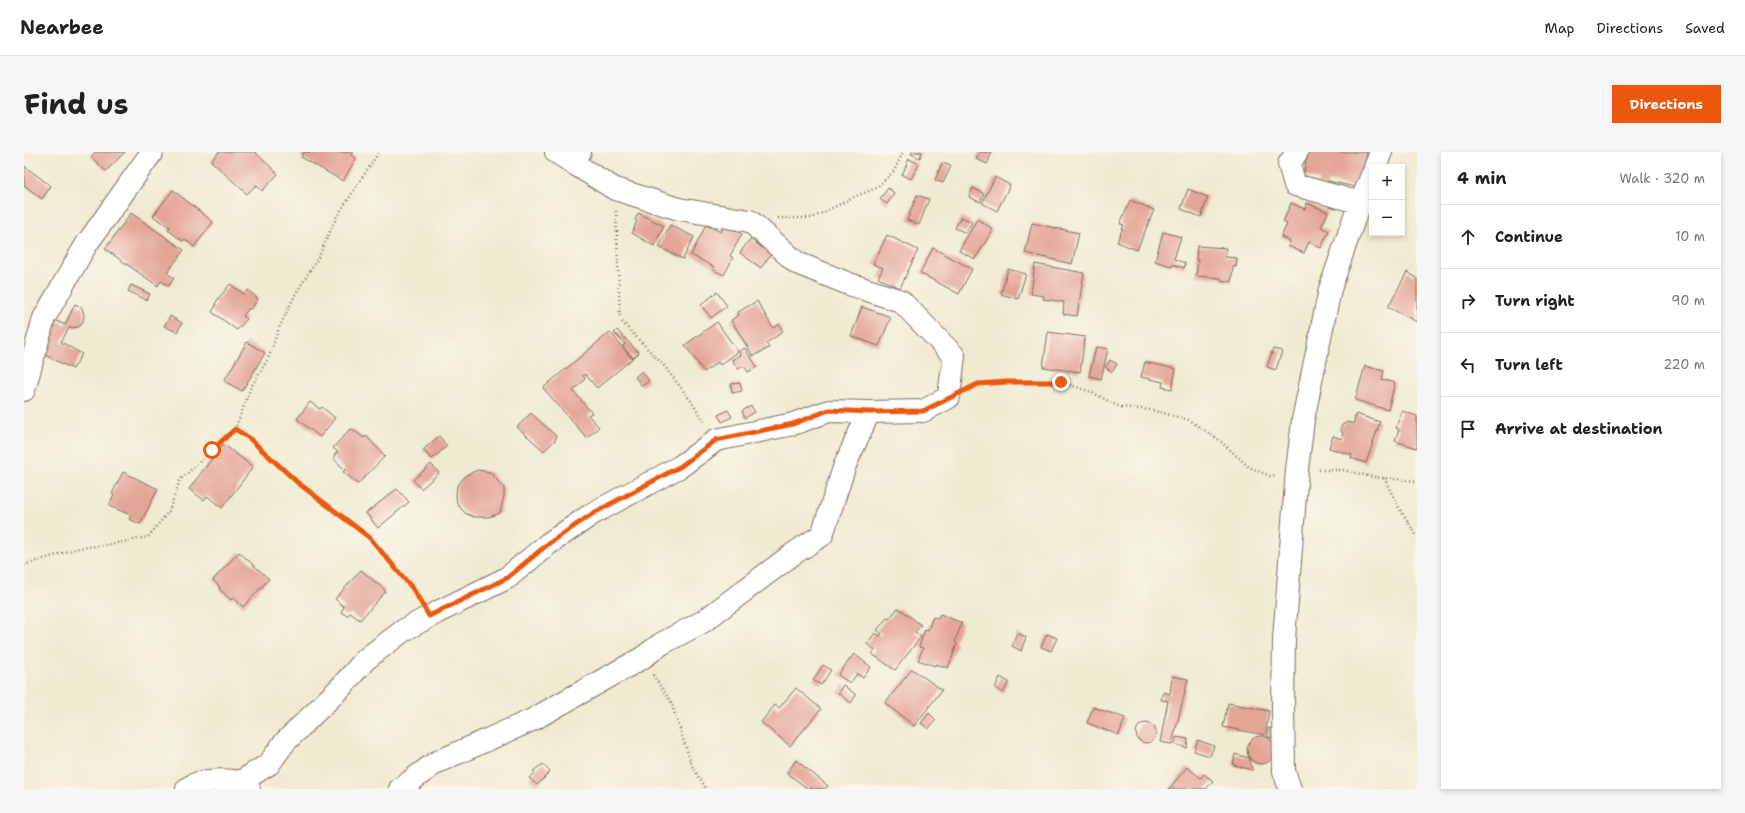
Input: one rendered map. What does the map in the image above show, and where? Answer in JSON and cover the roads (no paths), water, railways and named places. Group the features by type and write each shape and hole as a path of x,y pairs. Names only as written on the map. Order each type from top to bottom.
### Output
{"street":[{"path":"24,390 44,318 86,245 152,152"},
{"path":"1297,152 1289,164 1295,185 1361,203"},
{"path":"1376,164 1381,152"},
{"path":"187,789 191,785 211,780 245,786 250,774 269,764 284,743 366,659 404,630 429,616 507,578 548,544 592,514 681,466 716,440 793,424 829,410 869,412 923,411 949,397 954,356 901,301 849,284 797,263 750,221 679,209 615,189 570,156"},
{"path":"1290,789 1284,771 1284,639 1297,470 1303,420 1330,289 1369,183"},
{"path":"400,789 434,763 532,720 642,658 661,644 704,621 792,554 822,535 845,465 869,412"}]}
